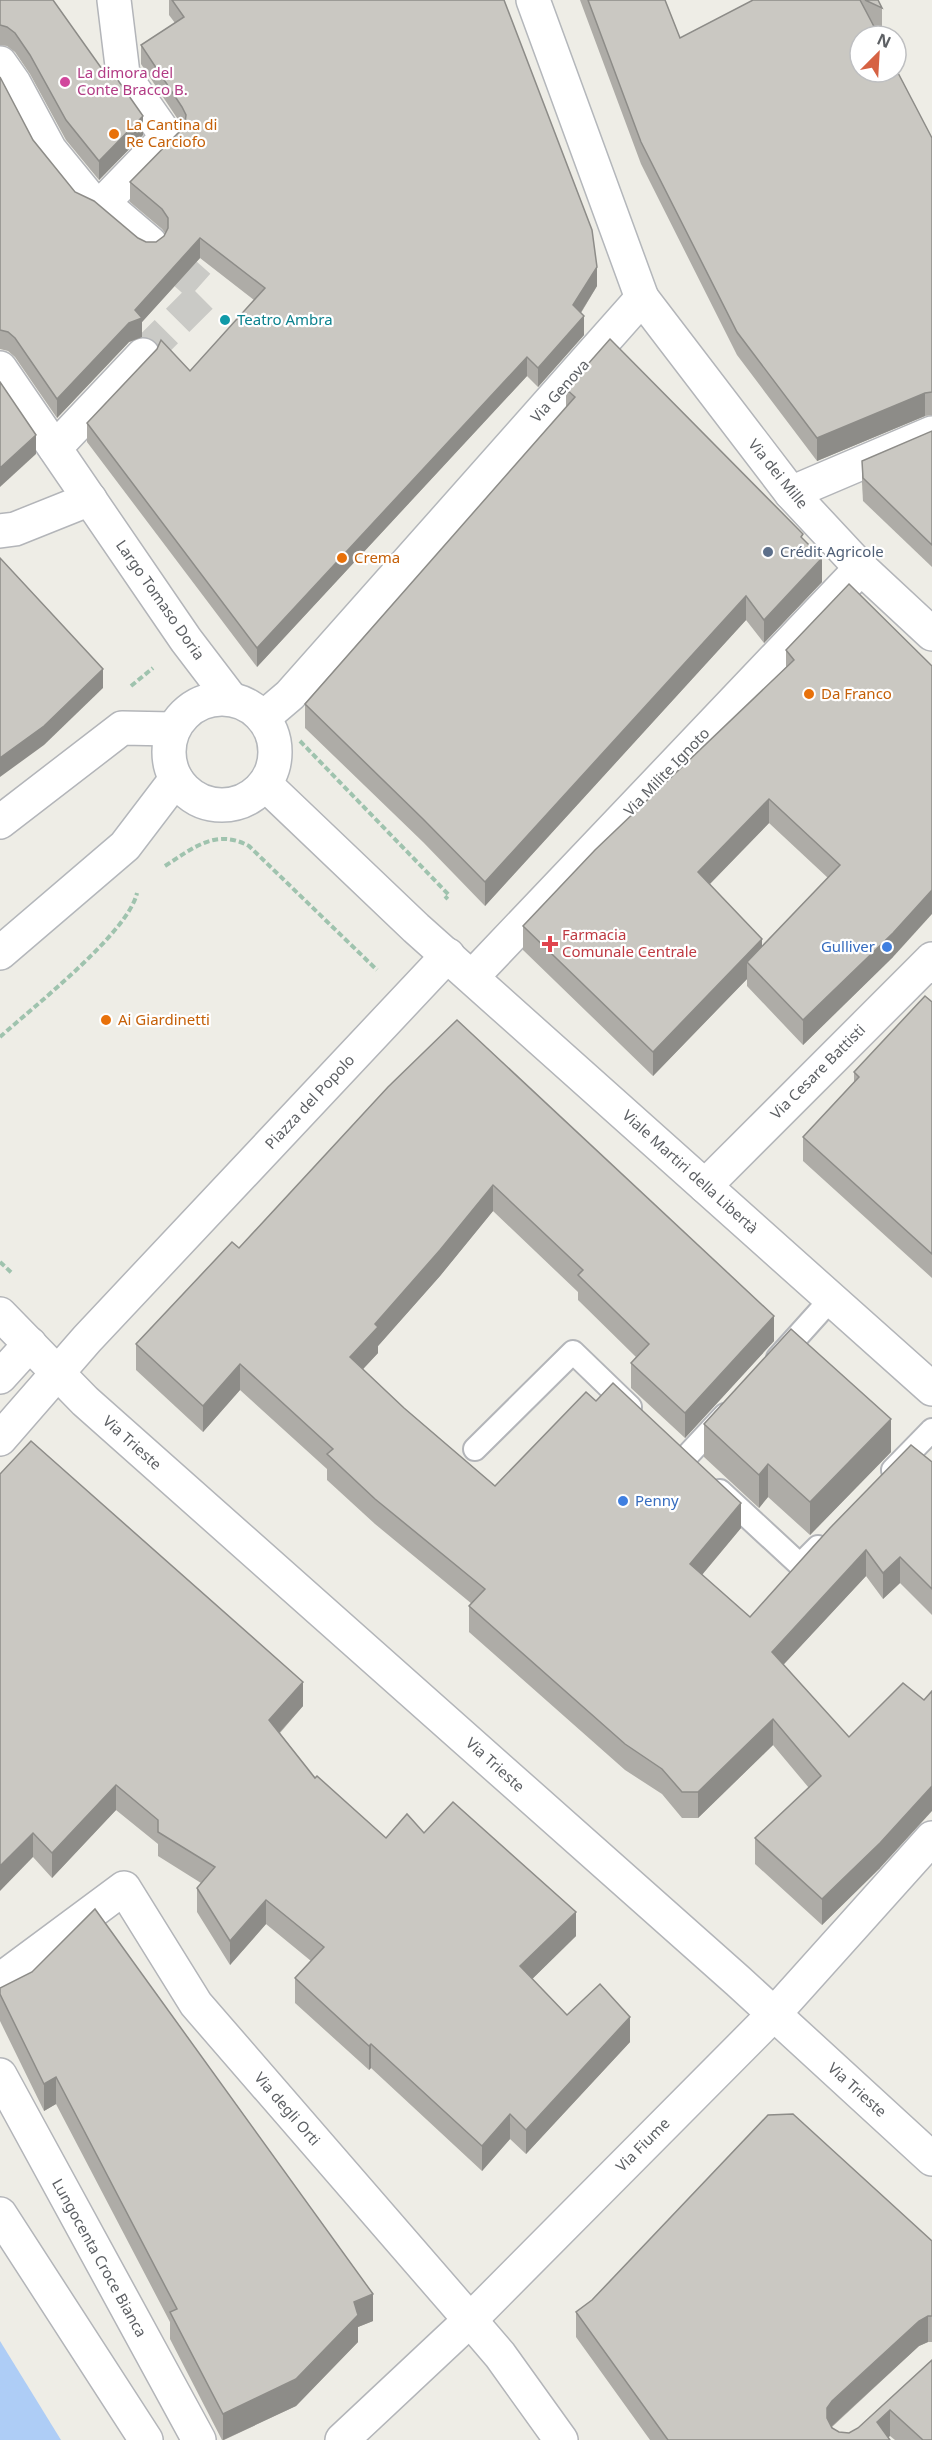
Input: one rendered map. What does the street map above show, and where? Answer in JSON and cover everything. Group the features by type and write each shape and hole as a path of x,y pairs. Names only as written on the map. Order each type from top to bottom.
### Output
{"street":[{"path":"103,203 167,137 123,74 114,0"},
{"path":"533,0 642,298"},
{"path":"0,63 14,83 50,150 90,199 103,203 150,243"},
{"name":"Via dei Mille","path":"642,298 791,494 861,568 932,634"},
{"name":"Via Genova","path":"263,718 290,696 642,298"},
{"path":"55,448 143,355"},
{"name":"Largo Tomaso Doria","path":"0,368 186,639 231,699"},
{"path":"791,494 932,433"},
{"path":"0,531 15,529 90,499"},
{"name":"Via Milite Ignoto","path":"472,976 861,568"},
{"path":"231,699 249,706 263,718 272,734 276,751 273,768 265,784 248,799 237,803 213,805 192,796 172,773 168,750 173,729 180,719 197,704 208,700 231,699"},
{"path":"1,819 122,728 173,729"},
{"path":"0,953 125,846 176,779"},
{"path":"265,784 416,928 448,955"},
{"name":"Viale Martiri della Libertà","path":"448,955 932,1389"},
{"name":"Piazza del Popolo","path":"0,1439 87,1339 448,955"},
{"name":"Via Cesare Battisti","path":"705,1186 932,959"},
{"path":"0,1314 58,1373"},
{"path":"0,1377 30,1344"},
{"name":"Via Trieste","path":"58,1373 85,1401 774,2014 932,2158"},
{"name":"Via Fiume","path":"342,2440 470,2320 774,2014 932,1838"},
{"name":"Via degli Orti","path":"0,1980 124,1888 196,2004 500,2355 561,2440"},
{"name":"Lungocenta Croce Bianca","path":"0,2075 199,2440"},
{"path":"0,2214 146,2440"}],"lane":[{"path":"766,1370 831,1299"},
{"path":"475,1449 573,1352 642,1417"},
{"path":"685,1458 742,1396"},
{"path":"874,1489 932,1430"},
{"path":"668,1442 800,1565 833,1532"}],"path":[{"path":"157,872 194,847 220,838 240,842 249,846 378,970"},
{"path":"0,1036 103,945 134,905 139,884"}],"water":[{"path":"0,2341 61,2440 0,2440"}],"building":[{"path":"0,0 53,0 102,69 108,66 143,116 99,161 66,120 30,55 15,33 0,25"},
{"path":"172,0 504,0 592,230 597,267 573,305 584,316 538,368 527,357 257,648 87,423 157,349 161,340 190,371 265,288 200,238 135,310 142,318 129,323 57,399 15,338 8,332 0,330 0,77 33,140 75,192 94,201 138,238 146,242 156,242 164,236 168,228 168,218 162,209 130,182 185,123 186,115 182,107 141,45 184,17"},
{"path":"588,0 665,0 680,38 753,0 860,0 873,24 848,24 848,84 904,84 932,138 932,392 817,438 737,332 641,142"},
{"path":"865,0 878,0 882,8"},
{"path":"610,339 803,534 801,537 822,558 764,620 746,596 485,882 305,704 575,397 566,389"},
{"path":"0,382 36,435 0,468"},
{"path":"932,431 932,545 863,478 862,461"},
{"path":"0,558 103,669 44,726 0,758"},
{"path":"849,584 932,666 932,890 893,933 803,1020 747,962 840,865 769,799 698,872 762,939 653,1052 523,926 595,850 794,660 786,650"},
{"path":"925,996 932,1002 932,1254 803,1137 859,1077 854,1072"},
{"path":"457,1020 774,1316 685,1413 631,1363 649,1344 578,1275 583,1270 493,1185 375,1324 378,1327 350,1357 404,1408 495,1486 586,1392 596,1401 613,1383 741,1503 690,1564 750,1617 830,1528 911,1445 932,1462 932,1589 900,1557 883,1573 866,1550 772,1652 849,1737 903,1683 924,1700 932,1691 932,1786 880,1843 822,1899 755,1838 821,1776 773,1719 698,1792 682,1792 662,1769 625,1744 469,1606 485,1589 375,1499 327,1454 333,1449 240,1364 203,1406 136,1344 232,1242 239,1248 388,1087"},
{"path":"791,1329 891,1419 810,1502 768,1464 759,1475 704,1424"},
{"path":"31,1441 303,1682 269,1720 315,1778 317,1776 386,1838 407,1814 424,1833 453,1802 576,1912 520,1966 567,2015 600,1984 630,2017 526,2130 510,2114 482,2146 295,1978 324,1947 266,1900 230,1941 197,1888 215,1867 158,1832 158,1820 116,1785 52,1853 33,1833 0,1866 0,1474"},
{"path":"95,1909 373,2294 354,2302 358,2315 296,2379 223,2414 170,2312 177,2309 56,2077 44,2084 0,1994 0,1988 32,1972"},
{"path":"793,2114 932,2241 932,2316 919,2321 832,2401 827,2408 827,2418 832,2428 839,2432 849,2433 858,2428 932,2360 932,2440 923,2440 890,2410 877,2422 890,2440 668,2440 576,2312 592,2300 768,2115"}],"tunnel":[{"path":"143,355 206,292 152,244"}],"place":[{"name":"La dimora del Conte Bracco B.","path":"65,82"},
{"name":"La Cantina di Re Carciofo","path":"114,134"},
{"name":"Teatro Ambra","path":"225,320"},
{"name":"Crédit Agricole","path":"768,552"},
{"name":"Crema","path":"342,558"},
{"name":"Da Franco","path":"809,694"},
{"name":"Farmacia Comunale Centrale","path":"550,944"},
{"name":"Gulliver","path":"887,947"},
{"name":"Ai Giardinetti","path":"106,1020"},
{"name":"Penny","path":"623,1501"}]}
